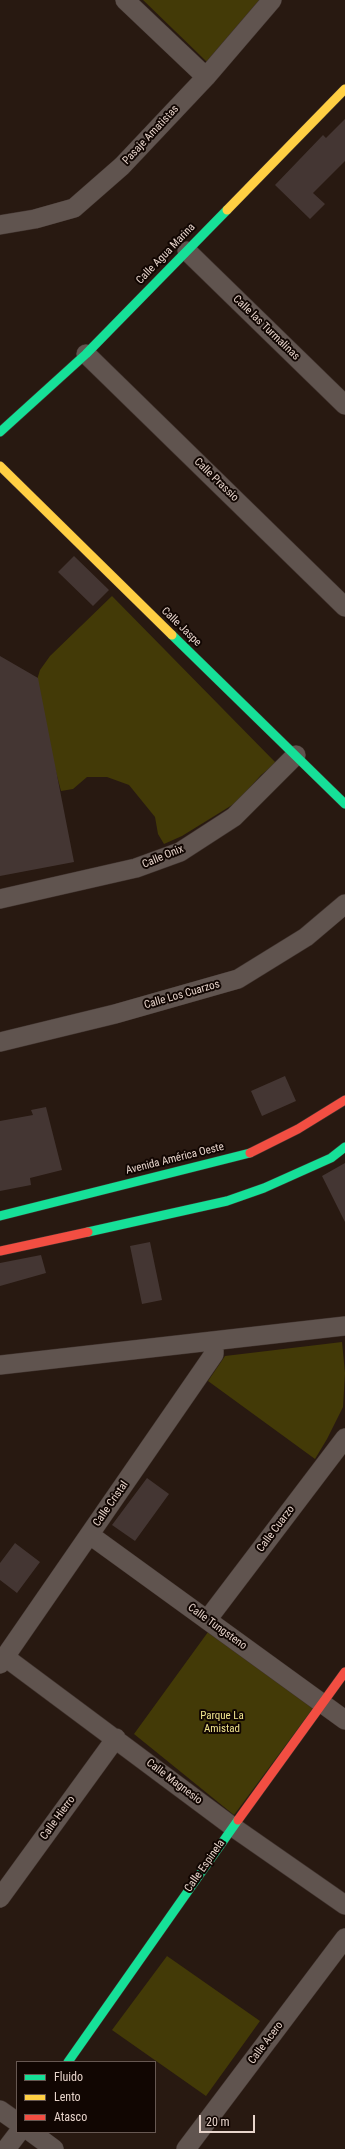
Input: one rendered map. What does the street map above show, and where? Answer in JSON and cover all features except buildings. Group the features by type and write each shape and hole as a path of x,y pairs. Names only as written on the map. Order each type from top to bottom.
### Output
{"street":[{"path":"125,0 206,77"},
{"name":"Pasaje Amatistas","path":"0,225 35,219 74,208 122,166 206,77 272,0"},
{"name":"Calle Agua Marina","path":"0,432 86,354 345,89"},
{"name":"Calle las Turmalinas","path":"187,251 345,405"},
{"name":"Calle Prassio","path":"86,354 345,607"},
{"name":"Calle Jaspe","path":"0,466 345,804"},
{"name":"Calle Onix","path":"0,899 136,868 180,852 234,817 296,755"},
{"name":"Calle Los Cuarzos","path":"0,1042 115,1014 238,979 306,937 345,904"},
{"name":"Avenida América Oeste","path":"0,1216 252,1152 298,1129 345,1100"},
{"path":"0,1251 227,1201 264,1188 331,1158 345,1147"},
{"path":"0,1365 345,1326"},
{"name":"Calle Cristal","path":"4,1654 90,1535 214,1354 214,1341"},
{"name":"Calle Cuarzo","path":"207,1620 345,1438"},
{"name":"Calle Tungsteno","path":"90,1535 345,1720"},
{"name":"Calle Magnesio","path":"4,1654 233,1827 345,1905"},
{"name":"Calle Espinela","path":"69,2061 233,1827 345,1672"},
{"name":"Calle Hierro","path":"0,1898 116,1738"},
{"name":"Calle Acero","path":"186,2149 345,1938"},
{"path":"0,2110 16,2121"},
{"path":"6,2149 18,2133"},
{"path":"32,2133 54,2149"}],"green space":[{"path":"143,0 265,0 207,62"},
{"path":"112,596 276,763 261,775 237,802 182,836 164,844 158,834 155,817 129,785 107,777 87,777 73,789 61,791 38,704 36,683 40,670 50,656"},
{"path":"342,1342 345,1373 343,1407 315,1459 208,1381 225,1356"},
{"name":"Parque La Amistad","path":"208,1632 314,1707 234,1815 134,1734"},
{"path":"167,1956 260,2021 206,2096 112,2030"}],"traffic: fast":[{"path":"0,432 86,354 227,210"},
{"path":"172,635 345,804"},
{"path":"88,1232 227,1201 264,1188 331,1158 345,1147"},
{"path":"0,1216 250,1153"},
{"path":"69,2061 238,1820"}],"traffic: slow":[{"path":"227,210 345,89"},
{"path":"0,466 172,635"}],"traffic: jam":[{"path":"250,1153 298,1129 345,1100"},
{"path":"0,1251 88,1232"},
{"path":"238,1820 345,1672"}]}
